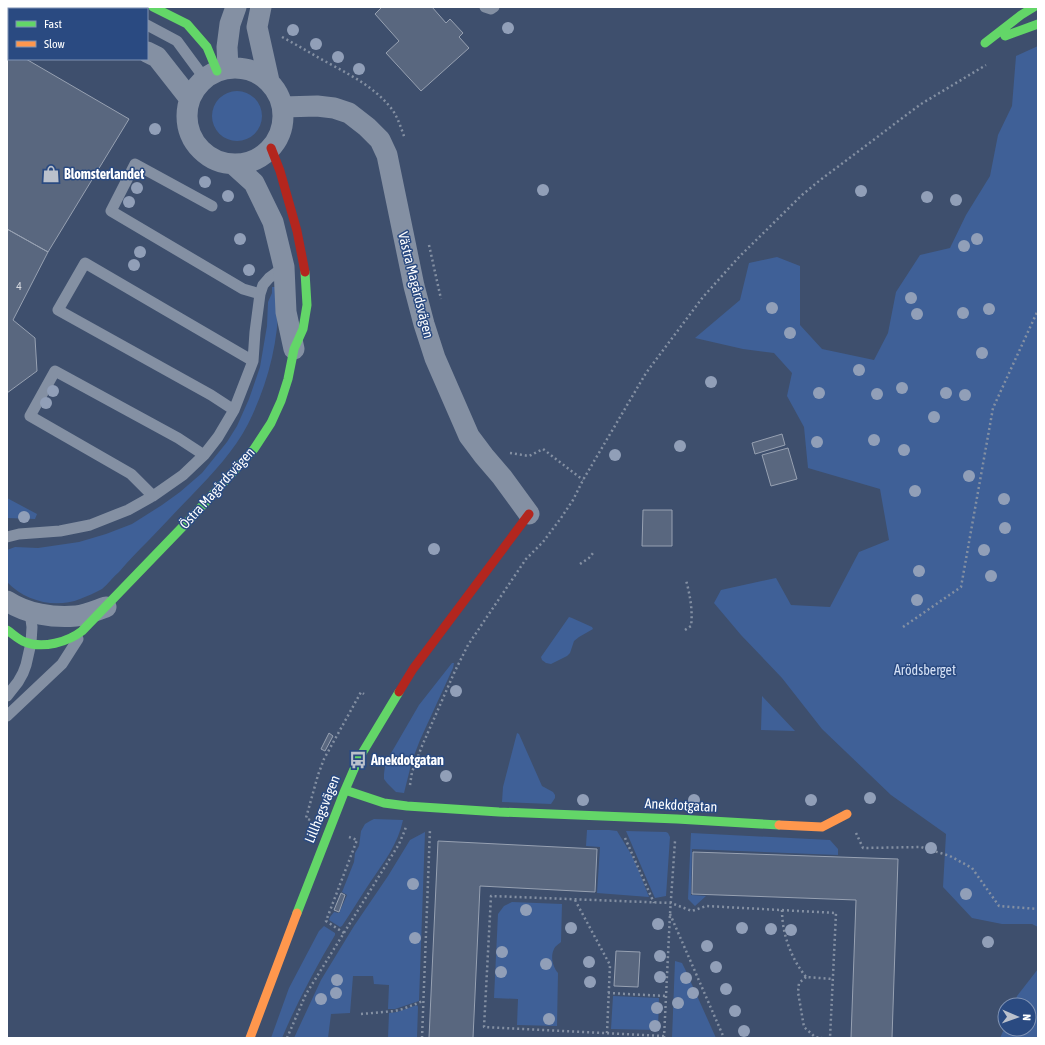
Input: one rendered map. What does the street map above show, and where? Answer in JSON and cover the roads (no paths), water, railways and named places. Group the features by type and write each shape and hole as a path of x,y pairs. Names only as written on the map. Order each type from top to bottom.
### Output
{"street":[{"path":"152,7 187,24 207,47 217,73"},
{"path":"217,73 227,47 230,24 236,7"},
{"path":"261,7 257,27 269,81"},
{"path":"1034,7 1021,15 985,43 1038,24"},
{"path":"148,52 157,57 190,99"},
{"path":"239,68 260,74 269,81 278,93 283,107 282,128 278,139 271,148 266,153 254,160 233,164 221,162 204,152 195,142 190,131 187,118 188,105 197,86 217,73 239,68"},
{"name":"Västra Magårdsvägen","path":"283,107 317,106 342,110 349,113 367,127 380,140 387,156 414,286 435,358 469,436 529,514"},
{"name":"Östra Magårdsvägen","path":"7,630 26,642 42,644 70,639 82,631 193,516 254,449 271,423 281,401 288,379 294,349 304,329 307,305 305,268 297,231 280,171 271,148"},
{"name":"Östra Magårdsvägen","path":"233,164 254,183 273,222 284,267 286,312 294,349"},
{"name":"Lillhagsvägen","path":"250,1038 307,886 358,760 413,669 529,514"},
{"name":"Östra Magårdsvägen","path":"7,601 30,612 51,616 77,616 106,607"},
{"name":"Anekdotgatan","path":"345,790 384,802 407,806 499,812 620,816 822,827 847,814"}],"lane":[{"path":"485,7 491,9 494,7"},
{"path":"148,26 177,41 217,73"},
{"path":"212,206 135,164 111,211 243,289 260,294"},
{"path":"234,410 58,310 85,263 253,361"},
{"path":"7,537 18,534 60,531 90,525 128,510 153,496 183,475 204,455 218,437 234,410 253,361 260,294 263,285 269,278 284,267"},
{"path":"153,496 131,474 30,416 55,371 178,438 204,455"},
{"path":"7,696 23,673 26,665 32,643 30,612"},
{"path":"7,716 62,664 82,631"}],"place":[{"name":"Blomsterlandet","path":"51,174"},
{"name":"Anekdotgatan","path":"358,760"}],"park label":[{"name":"Arödsberget","path":"925,670"}]}
